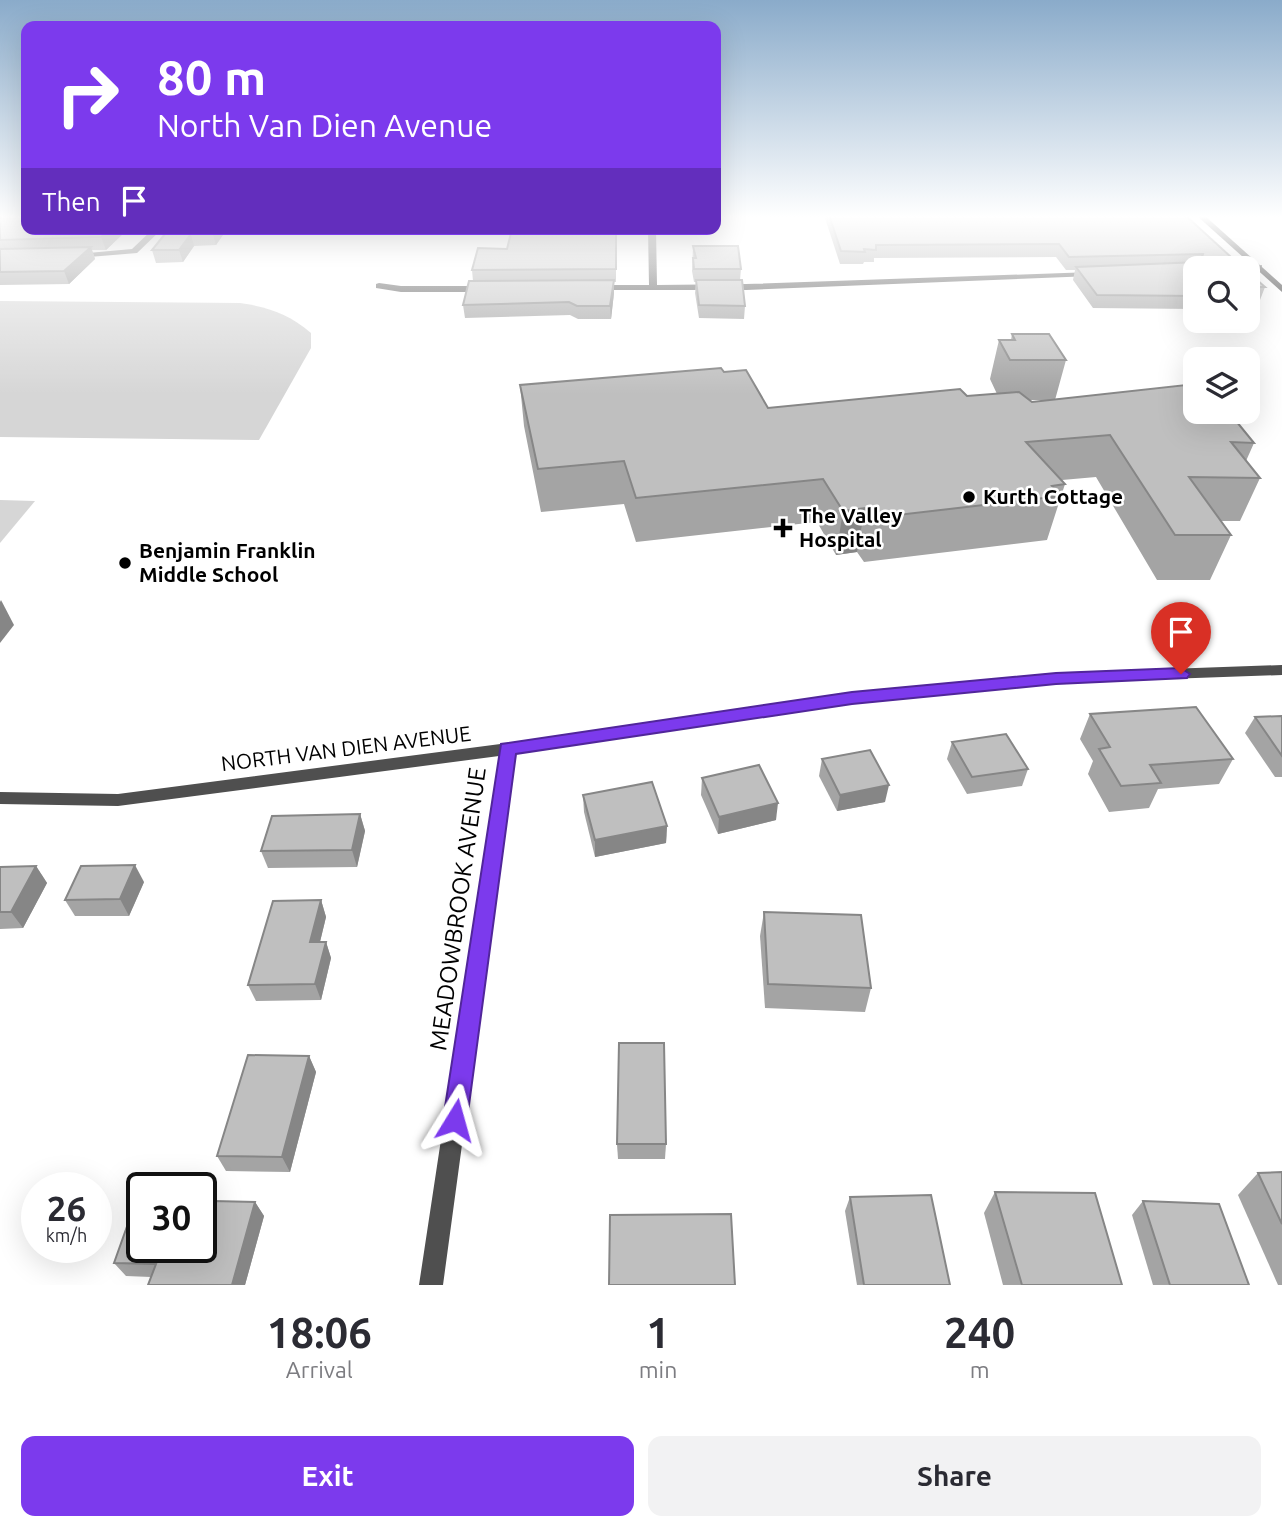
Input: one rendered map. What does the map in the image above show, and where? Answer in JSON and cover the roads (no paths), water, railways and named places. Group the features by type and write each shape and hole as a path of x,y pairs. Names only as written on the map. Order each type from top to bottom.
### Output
{"main road":[{"path":"1267,275 1282,289"}],"street":[{"path":"653,275 653,288"},
{"path":"583,288 746,287 1050,275"},
{"path":"379,286 401,289 499,289"},
{"name":"NORTH VAN DIEN AVENUE","path":"0,798 118,800 508,749 865,697 1056,678 1282,670"},
{"name":"MEADOWBROOK AVENUE","path":"431,1285 508,749"}],"place":[{"name":"Kurth Cottage","path":"969,497"},
{"name":"The Valley Hospital","path":"783,528"},
{"name":"Benjamin Franklin Middle School","path":"125,563"}]}
